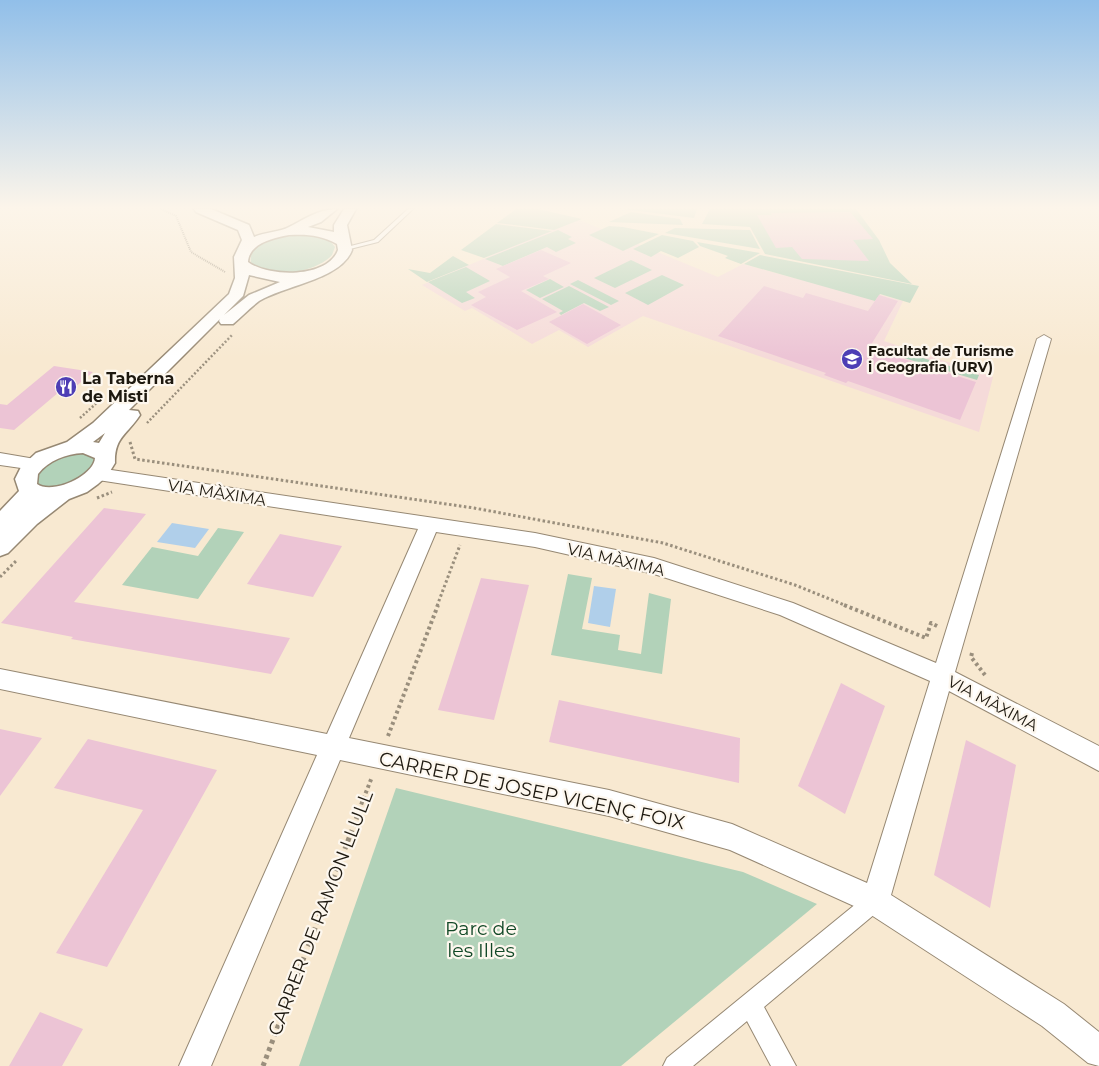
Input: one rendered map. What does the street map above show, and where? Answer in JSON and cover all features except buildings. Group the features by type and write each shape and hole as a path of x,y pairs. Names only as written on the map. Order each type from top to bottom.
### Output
{"street":[{"path":"73,447 100,427 225,308 235,296 240,286 242,276 237,262 239,259"},
{"path":"237,262 240,259"},
{"path":"9,552 29,518 61,494 82,486 100,464 116,430 238,310 270,290 310,274 339,259"},
{"path":"237,262 247,271 267,277 292,277 310,274"},
{"path":"675,1066 874,900 1044,340"},
{"path":"61,494 38,495 30,492 25,480 35,464 52,453 73,447 91,447 100,464"},
{"path":"0,459 35,464"},
{"name":"VIA MÀXIMA","path":"100,464 127,478 535,540 654,566 786,609 942,676 1099,759"},
{"path":"0,526 30,492"},
{"path":"195,1066 430,524"},
{"name":"CARRER DE JOSEP VICENÇ FOIX","path":"0,679 609,803 732,836 874,900 1053,1016 1099,1052"},
{"path":"750,1004 784,1066"}],"path":[{"path":"222,259 237,262"},
{"path":"144,426 238,329"},
{"path":"88,502 114,492 144,460 135,459 130,441 134,437"},
{"name":"CARRER DE RAMON LLULL","path":"263,1066 474,508"},
{"path":"0,578 9,552"}],"shaded area":[{"path":"484,259 674,259 718,277 743,264 797,279 850,286 903,301 884,341 993,377 979,432 643,316 588,347 559,330 532,344 472,308 465,311 422,285"}],"green space":[{"path":"251,259 328,259 304,270 280,273 268,272 258,268 251,262"},
{"path":"449,259 458,259 469,265 427,282 408,269 430,273"},
{"path":"486,259 520,259 503,266"},
{"path":"727,259 750,259 741,264"},
{"path":"753,259 779,259 919,286 910,303 880,294 875,301 744,264"},
{"path":"788,259 888,259 912,284"},
{"path":"631,260 652,270 615,288 594,278"},
{"path":"466,267 490,281 466,292 475,298 462,303 428,282"},
{"path":"662,275 684,285 648,305 625,293"},
{"path":"550,279 564,287 540,298 526,290"},
{"path":"578,280 619,301 611,305 570,284"},
{"path":"569,286 609,307 600,311 584,303 561,315 559,313 563,311 542,299"},
{"path":"887,347 979,375 977,380 884,352"},
{"path":"77,453 87,454 95,461 92,471 59,489 39,485 37,478 43,467 57,459"},
{"path":"218,528 244,532 198,599 122,585 152,547 198,556"},
{"path":"568,574 592,578 582,629 620,635 618,650 641,654 649,593 671,599 662,674 551,655"},
{"name":"Parc de les Illes","path":"396,788 743,872 817,904 621,1066 299,1066"}],"water":[{"path":"172,523 209,529 195,548 157,542"},
{"path":"594,586 616,589 610,627 588,623"}],"place":[{"name":"Facultat de Turisme i Geografia (URV)","path":"852,359"},
{"name":"La Taberna de Misti","path":"66,387"}]}
